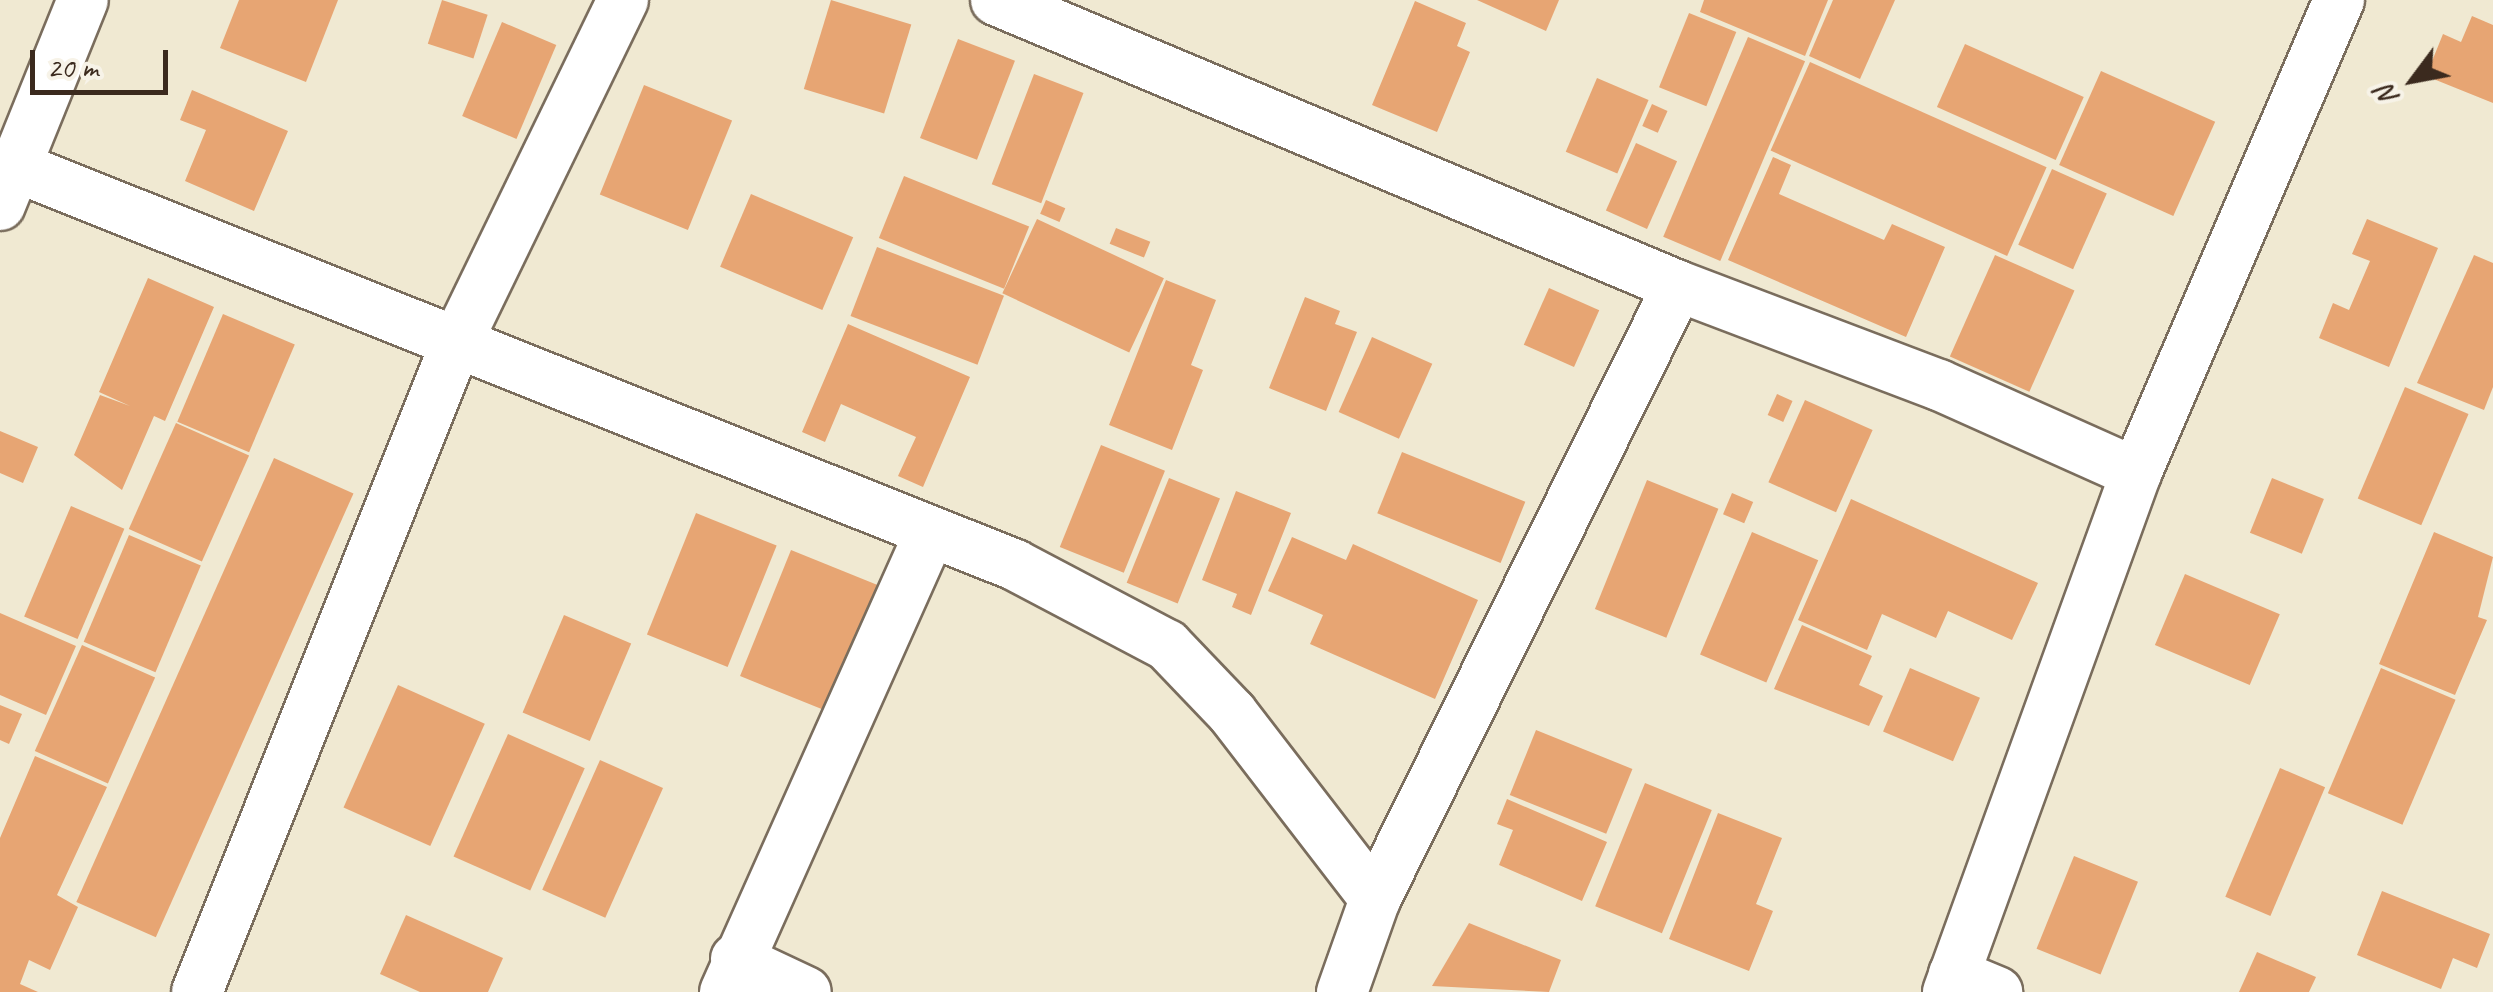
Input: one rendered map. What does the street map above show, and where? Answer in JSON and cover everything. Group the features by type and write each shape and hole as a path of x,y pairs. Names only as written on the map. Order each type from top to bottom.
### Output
{"street":[{"path":"83,0 7,186 454,348 930,533 1166,645 1232,713 1375,898"},
{"path":"197,992 454,348 623,0"},
{"path":"996,0 1678,286 1939,384 2136,473"},
{"path":"1966,986 2136,473 2339,0"},
{"path":"1342,992 1375,898 1678,286"},
{"path":"806,992 731,976 930,533"}],"building":[{"path":"239,0 338,0 306,82 220,48"},
{"path":"442,0 488,15 473,59 428,44"},
{"path":"831,0 911,25 884,113 804,89"},
{"path":"1477,0 1559,0 1546,31"},
{"path":"1704,0 1828,0 1805,56 1700,12"},
{"path":"1833,0 1895,0 1860,79 1809,56"},
{"path":"1415,1 1466,23 1457,46 1470,52 1437,132 1372,105"},
{"path":"1689,13 1736,32 1706,106 1659,87"},
{"path":"2472,16 2493,25 2493,103 2426,76 2443,34 2461,42"},
{"path":"502,22 556,45 516,139 462,116"},
{"path":"1748,37 1805,61 1720,261 1663,237"},
{"path":"958,39 1015,61 977,160 920,138"},
{"path":"1965,44 2084,97 2056,160 1937,107"},
{"path":"1810,62 2047,167 2007,256 1771,151"},
{"path":"2101,71 2215,122 2173,216 2059,165"},
{"path":"1034,74 1083,93 1041,203 992,184"},
{"path":"1597,78 1649,100 1617,174 1566,152"},
{"path":"644,85 732,121 688,230 600,194"},
{"path":"192,90 288,131 254,211 185,181 206,130 180,120"},
{"path":"1652,104 1668,111 1658,133 1642,126"},
{"path":"1636,143 1677,161 1647,229 1606,211"},
{"path":"1773,157 1791,165 1779,194 1884,240 1892,224 1945,247 1906,337 1728,260"},
{"path":"2052,169 2107,193 2073,269 2018,245"},
{"path":"904,176 1029,227 1004,289 879,238"},
{"path":"751,194 853,237 822,310 720,267"},
{"path":"1046,200 1065,208 1059,222 1040,214"},
{"path":"1037,219 1164,278 1129,352 1002,293"},
{"path":"2367,219 2438,248 2389,367 2319,338 2333,303 2349,310 2370,261 2352,254"},
{"path":"1116,228 1150,242 1144,258 1110,244"},
{"path":"877,247 1004,296 977,365 850,316"},
{"path":"1995,255 2074,290 2029,392 1950,356"},
{"path":"2474,255 2493,263 2493,387 2484,410 2417,383"},
{"path":"148,278 214,307 165,421 154,416 122,490 74,455 100,395 130,406 99,392"},
{"path":"1166,280 1216,300 1191,365 1203,370 1172,450 1109,425"},
{"path":"1549,288 1599,310 1574,367 1524,345"},
{"path":"1305,297 1340,311 1335,324 1357,332 1326,411 1269,388"},
{"path":"223,314 295,344 249,452 177,422"},
{"path":"848,324 970,377 923,487 898,476 916,437 841,404 825,442 802,432"},
{"path":"1372,337 1432,364 1399,439 1339,412"},
{"path":"2405,387 2469,414 2421,525 2358,498"},
{"path":"1777,394 1793,401 1783,422 1768,415"},
{"path":"1805,400 1873,430 1836,512 1768,482"},
{"path":"176,423 249,456 202,562 129,529"},
{"path":"0,431 38,447 23,483 0,473"},
{"path":"1101,445 1165,471 1124,573 1060,547"},
{"path":"1402,452 1525,502 1501,563 1377,513"},
{"path":"274,458 353,493 156,937 76,902"},
{"path":"1169,478 1220,499 1178,603 1127,583"},
{"path":"2272,478 2324,499 2302,554 2250,533"},
{"path":"1647,480 1718,509 1666,638 1595,609"},
{"path":"1236,491 1291,513 1251,615 1232,607 1237,594 1202,580"},
{"path":"1732,493 1753,502 1744,523 1723,514"},
{"path":"1851,499 2038,583 2012,640 1948,611 1936,638 1882,614 1867,650 1798,620"},
{"path":"71,506 124,529 78,639 24,616"},
{"path":"696,513 777,546 728,667 647,634"},
{"path":"1752,532 1818,560 1766,683 1700,654"},
{"path":"2434,532 2493,557 2478,617 2487,620 2455,695 2379,664"},
{"path":"129,535 201,565 155,672 84,642"},
{"path":"1292,537 1346,560 1353,544 1478,600 1435,699 1310,644 1323,615 1268,591"},
{"path":"791,550 884,587 833,714 740,676"},
{"path":"2185,574 2280,614 2250,685 2155,645"},
{"path":"0,613 76,646 46,715 0,695"},
{"path":"564,615 631,644 590,741 523,713"},
{"path":"1802,625 1872,656 1859,685 1883,696 1869,726 1774,689"},
{"path":"82,645 155,678 108,784 35,751"},
{"path":"1910,668 1980,698 1953,761 1883,732"},
{"path":"2381,668 2456,700 2402,825 2328,793"},
{"path":"398,685 485,724 430,846 343,807"},
{"path":"0,705 22,714 9,744 0,740"},
{"path":"1536,730 1632,769 1606,834 1510,795"},
{"path":"508,734 585,768 530,891 453,856"},
{"path":"35,756 107,787 57,895 78,907 50,970 29,960 20,984 38,992 0,992 0,838"},
{"path":"600,760 663,788 605,918 542,890"},
{"path":"2280,768 2325,787 2270,916 2225,897"},
{"path":"1645,783 1712,810 1662,933 1595,906"},
{"path":"1507,799 1607,842 1582,901 1499,865 1513,830 1497,824"},
{"path":"1718,813 1782,838 1756,904 1773,911 1749,971 1669,939"},
{"path":"2074,856 2138,882 2101,975 2037,949"},
{"path":"2382,891 2490,934 2477,968 2453,958 2441,989 2357,955"},
{"path":"406,915 503,958 488,992 420,992 380,974"},
{"path":"1469,923 1561,960 1549,992 1432,986"},
{"path":"2257,952 2316,977 2309,992 2239,992"}]}
